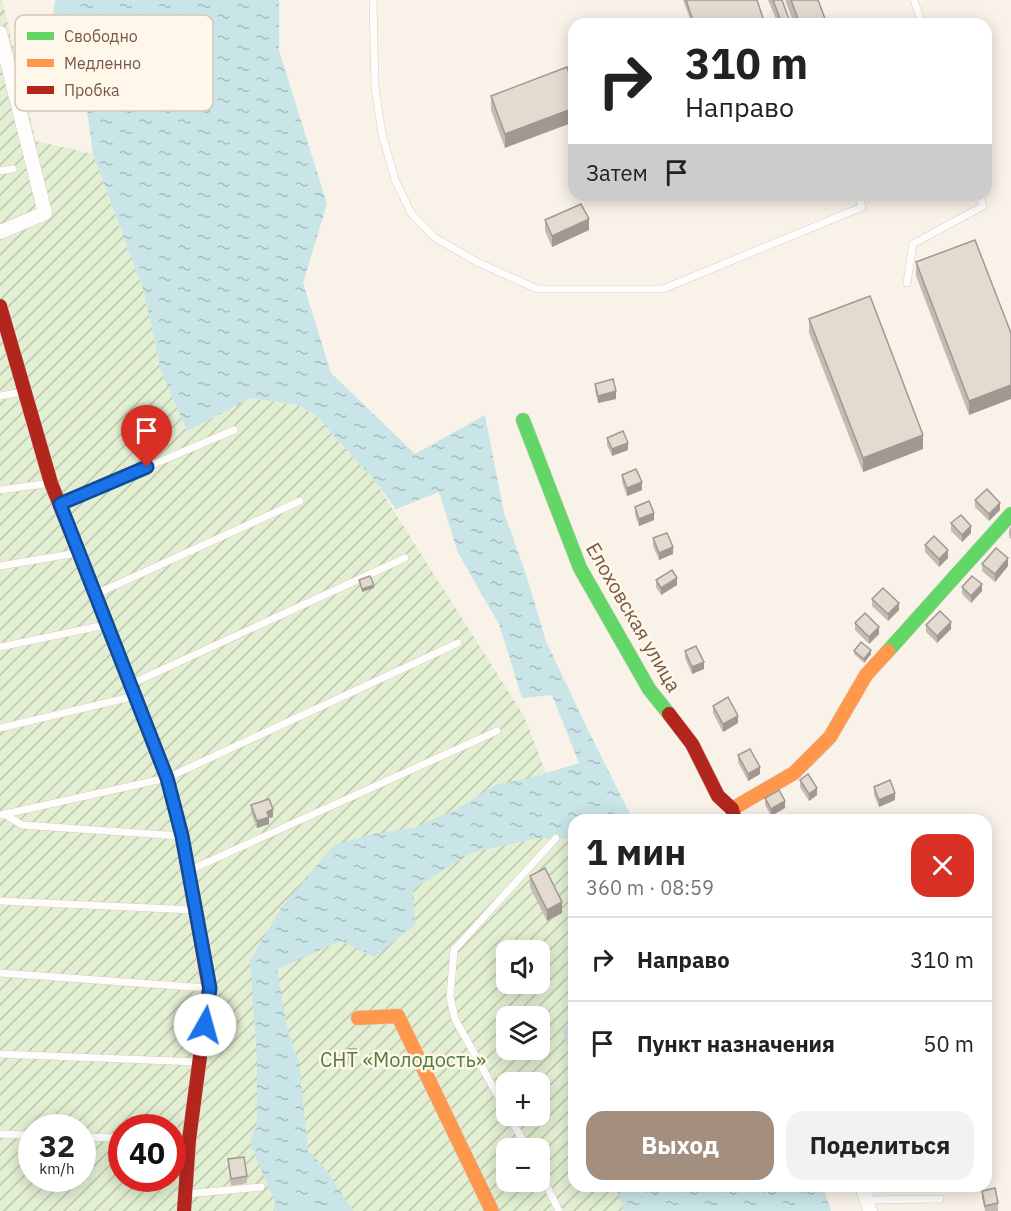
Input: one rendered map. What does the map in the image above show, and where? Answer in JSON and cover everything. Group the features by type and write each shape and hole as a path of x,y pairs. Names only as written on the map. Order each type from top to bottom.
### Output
{"street":[{"path":"0,33 15,93"},
{"path":"0,232 45,213 20,111"},
{"path":"0,306 51,483 167,778 182,836 210,988 189,1140 184,1211"},
{"name":"Елоховская улица","path":"523,420 580,568 649,689 692,744 718,796 733,814"},
{"path":"733,814 794,773 830,737 866,675 1011,514"},
{"path":"358,1018 398,1016 492,1211"}],"lane":[{"path":"373,0 375,87 382,134 395,180 411,213 434,237 477,262 537,289 663,289 862,207 860,201"},
{"path":"914,0 920,18"},
{"path":"0,171 13,169"},
{"path":"907,284 913,244 983,206 981,201"},
{"path":"0,396 25,392"},
{"path":"60,504 234,430"},
{"path":"0,490 51,483"},
{"path":"96,594 300,501"},
{"path":"0,566 79,552"},
{"path":"0,728 134,690 405,558"},
{"path":"0,647 108,624"},
{"path":"2,815 167,778 458,644"},
{"path":"188,870 497,731"},
{"path":"2,815 22,825 182,836"},
{"path":"496,1092 455,1019 450,997 454,950 556,838"},
{"path":"0,901 195,910"},
{"path":"0,973 210,988"},
{"path":"0,1054 201,1062"},
{"path":"0,1134 18,1135"},
{"path":"184,1194 261,1187"},
{"path":"550,1192 559,1211"},
{"path":"866,1199 940,1199"}],"green space":[{"name":"СНТ «Молодость»","path":"0,0 2,0 15,54 15,111 29,111 36,141 93,154 144,292 161,371 187,431 251,398 297,405 315,415 374,480 524,716 551,786 558,838 568,838 568,1192 635,1192 643,1211 0,1211"}],"water":[{"path":"55,0 279,0 279,50 327,204 303,283 331,373 415,454 485,415 504,513 526,574 546,641 630,814 568,814 568,838 539,838 473,852 413,889 415,925 374,957 341,941 277,969 287,1027 299,1063 308,1151 325,1168 353,1211 274,1211 275,1202 250,1143 257,1121 257,1058 250,961 281,908 334,845 373,834 413,828 455,810 496,785 579,763 552,695 522,698 499,624 458,553 439,492 396,509 374,480 315,415 297,405 251,398 187,431 161,371 144,292 93,154 87,111 213,111 213,15 53,15"},
{"path":"568,1026 568,1046 563,1031"},
{"path":"618,1192 825,1192 831,1211 624,1211"}],"building":[{"path":"686,0 757,0 763,18 692,18"},
{"path":"773,0 782,0 789,18 780,18"},
{"path":"791,0 818,0 825,18 798,18"},
{"path":"567,67 568,110 505,134 491,96"},
{"path":"581,204 589,219 552,236 545,220"},
{"path":"975,240 1011,333 1011,385 969,401 916,262"},
{"path":"870,296 923,435 863,458 809,319"},
{"path":"613,379 616,391 598,396 595,384"},
{"path":"623,431 628,443 612,449 607,438"},
{"path":"636,469 642,482 627,488 622,475"},
{"path":"987,489 1000,503 989,514 975,500"},
{"path":"649,501 654,513 639,519 635,507"},
{"path":"961,515 971,526 962,535 951,523"},
{"path":"667,533 673,547 659,553 653,538"},
{"path":"934,536 948,550 939,559 925,545"},
{"path":"996,548 1008,558 995,574 982,564"},
{"path":"672,570 677,578 661,588 656,580"},
{"path":"370,576 374,585 362,589 359,580"},
{"path":"972,576 982,584 971,596 962,587"},
{"path":"883,588 899,603 888,614 872,599"},
{"path":"940,611 951,622 937,636 926,625"},
{"path":"865,613 879,627 869,637 855,623"},
{"path":"861,642 871,650 864,659 854,651"},
{"path":"696,646 704,662 692,667 685,651"},
{"path":"728,697 738,716 723,724 713,706"},
{"path":"750,749 760,767 748,774 738,755"},
{"path":"808,774 817,788 809,794 800,780"},
{"path":"890,780 895,793 879,800 874,787"},
{"path":"779,790 785,801 771,809 765,798"},
{"path":"269,799 273,809 267,812 269,817 257,821 251,805"},
{"path":"545,868 562,902 547,910 530,876"},
{"path":"349,1049 356,1049 355,1059 349,1059"},
{"path":"244,1157 247,1176 231,1179 228,1159"},
{"path":"995,1188 998,1203 985,1206 982,1192 992,1192 992,1189"}],"traffic: fast":[{"path":"523,420 580,568 649,689 669,714"},
{"path":"888,651 1011,514"},
{"path":"85,568 167,778 182,836 193,897"}],"traffic: slow":[{"path":"732,809 794,773 830,737 866,675 888,651"},
{"path":"358,1018 398,1016 492,1211"}],"traffic: jam":[{"path":"0,306 51,483 85,568"},
{"path":"669,714 692,744 718,796 732,809 733,814"},
{"path":"184,1211 189,1140 209,988 193,897"}],"route":[{"path":"147,467 60,504 167,778 182,836 210,988 205,1025"}]}
